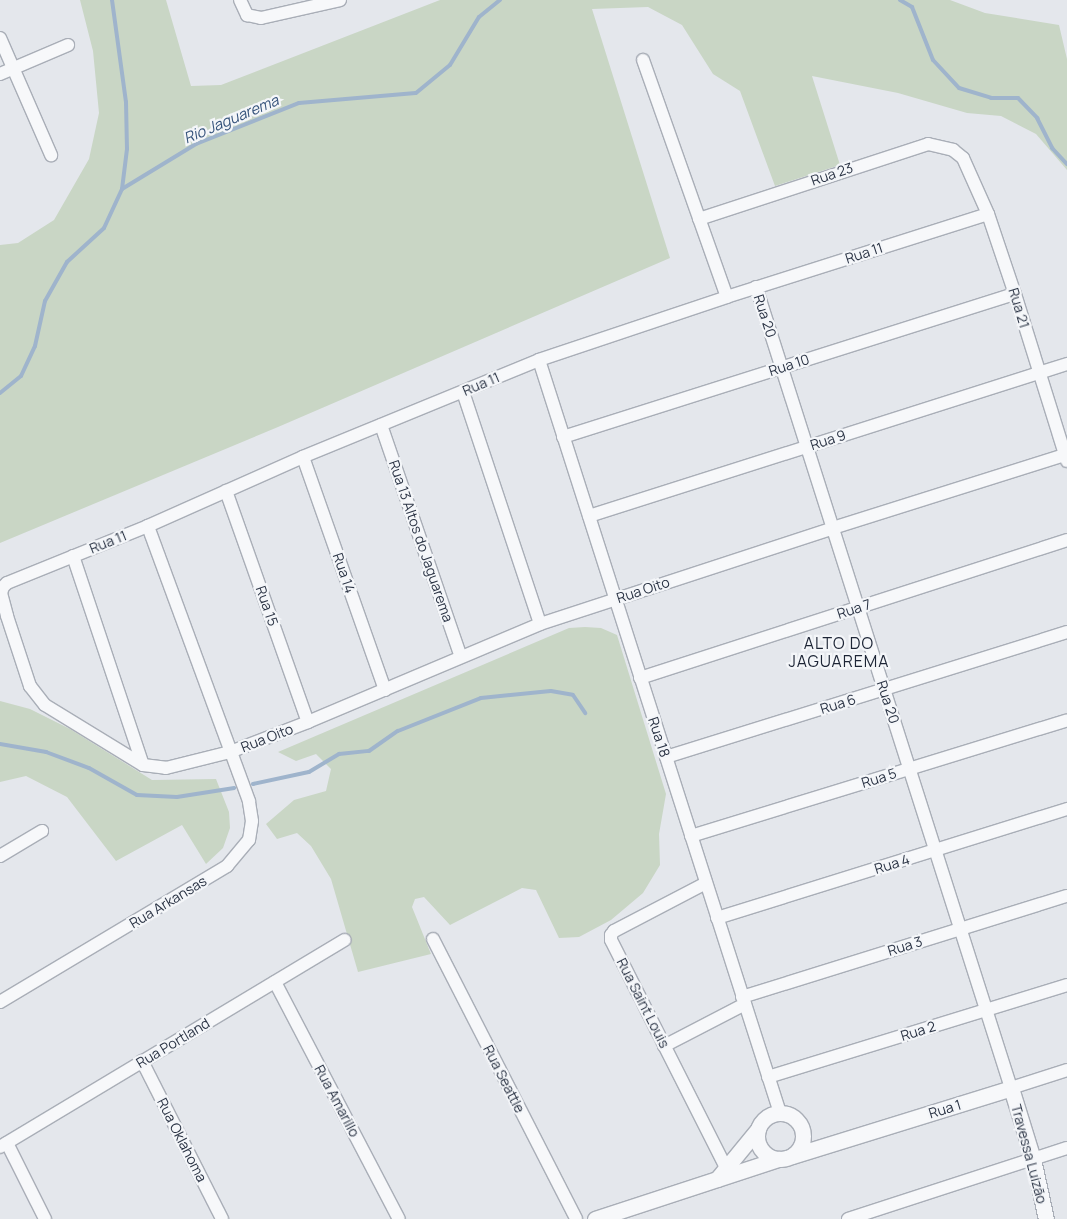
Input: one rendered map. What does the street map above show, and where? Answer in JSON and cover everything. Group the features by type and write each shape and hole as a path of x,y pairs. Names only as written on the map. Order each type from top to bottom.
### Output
{"street":[{"path":"240,0 247,15 261,18 340,0"},
{"path":"0,38 51,155"},
{"path":"0,74 68,45"},
{"path":"643,60 727,297"},
{"name":"Rua 23","path":"699,219 928,144 953,150 963,158"},
{"name":"Rua 21","path":"963,158 988,214 1066,457"},
{"name":"Rua 11","path":"143,765 45,705 36,697 30,686 3,602 2,587 7,583 148,526 303,457 539,360 727,297 988,214"},
{"name":"Rua 20","path":"756,288 1011,1088"},
{"name":"Rua 10","path":"563,437 1015,294"},
{"name":"Rua 18","path":"539,360 780,1113"},
{"name":"Rua 9","path":"589,516 1067,364"},
{"path":"462,392 540,624"},
{"name":"Rua 13 Altos do Jaguarema","path":"381,425 461,657"},
{"name":"Rua 14","path":"303,457 385,690"},
{"name":"Rua Oito","path":"143,765 151,768 166,768 230,752 308,722 540,624 833,528 1066,457"},
{"name":"Rua 15","path":"226,491 308,722"},
{"name":"Rua Arkansas","path":"0,1002 227,866 249,840 252,821 249,801 148,526"},
{"name":"Rua 7","path":"640,678 1067,540"},
{"path":"73,556 143,765"},
{"name":"Rua 6","path":"666,757 1067,632"},
{"name":"Rua 5","path":"691,836 1067,720"},
{"name":"Rua 4","path":"717,918 1067,809"},
{"path":"0,856 42,831"},
{"name":"Rua Saint Louis","path":"706,883 614,931 611,935 611,940 664,1046 722,1174"},
{"name":"Rua 3","path":"664,1046 744,1001 960,929 1067,896"},
{"name":"Rua Seattle","path":"433,939 576,1219"},
{"name":"Rua Portland","path":"4,1145 345,940"},
{"name":"Rua Amarillo","path":"275,982 399,1219"},
{"name":"Rua 2","path":"768,1077 1067,985"},
{"name":"Rua Oklahoma","path":"142,1061 222,1219"},
{"name":"Rua 1","path":"595,1219 722,1174 822,1147 1067,1070"},
{"name":"Travessa Luizão","path":"1011,1088 1033,1159 1046,1219"},
{"path":"722,1174 766,1118 780,1113 792,1117 801,1127 800,1146 785,1157 772,1158 762,1149 757,1136 758,1129"},
{"path":"802,1133 808,1144 822,1147"},
{"path":"4,1145 45,1219"},
{"path":"848,1219 1067,1148"}],"green space":[{"path":"80,0 166,0 191,86 221,85 440,0 950,0 985,13 1059,25 1067,59 1067,170 1036,134 1001,116 967,113 898,93 812,76 840,165 775,186 740,91 713,74 682,25 648,7 592,9 670,258 278,427 0,543 0,245 18,243 54,220 89,159 99,113 93,51"},
{"path":"569,628 601,628 617,635 666,794 659,834 660,865 643,893 611,920 579,937 559,938 536,890 522,888 450,925 424,897 415,899 412,907 431,954 358,972 331,879 311,846 297,833 277,839 266,824 294,800 326,791 331,769 316,754 296,761 278,752"},
{"path":"0,701 30,709 70,729 152,780 216,779 229,812 230,828 223,848 206,864 182,825 116,861 67,797 26,776 0,782"}],"waterway":[{"path":"112,0 126,102 127,149 122,189"},
{"name":"Rio Jaguarema","path":"0,393 21,376 35,346 45,301 67,262 104,228 122,189 196,144 299,103 416,93 450,65 479,17 500,0"},
{"name":"Rio Jaguarema","path":"900,0 912,7 933,60 959,88 991,98 1018,98 1037,118 1052,148 1067,164"},
{"path":"253,784 309,772 339,754 369,751 398,731 481,698 551,691 573,695 585,713"},
{"path":"0,744 46,752 89,768 137,795 177,797 234,788"}],"district":[{"name":"ALTO DO JAGUAREMA","path":"839,652"}]}
